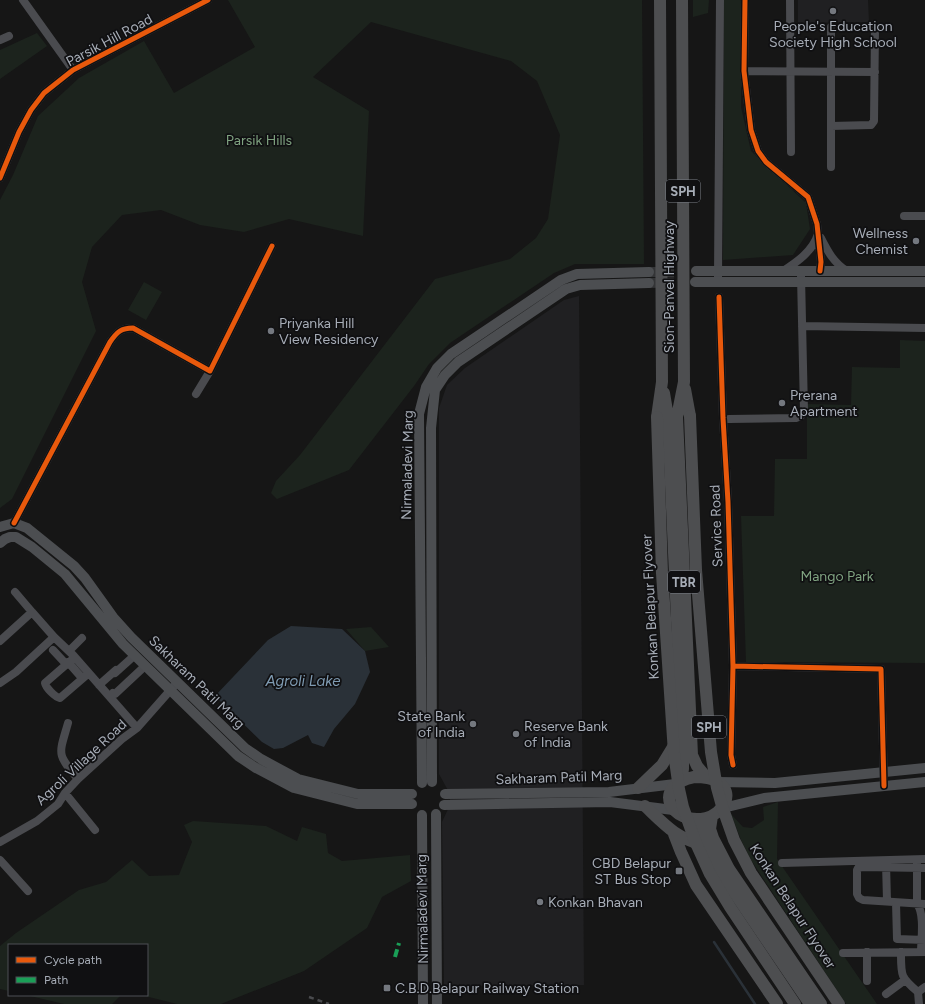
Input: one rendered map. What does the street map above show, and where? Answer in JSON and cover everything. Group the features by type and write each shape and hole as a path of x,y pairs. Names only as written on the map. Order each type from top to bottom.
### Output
{"highway":[{"name":"Sion-Panvel Highway","path":"660,0 662,382"},
{"name":"Sion-Panvel Highway","path":"682,0 684,382"},
{"name":"Konkan Belapur Flyover","path":"662,382 657,417 662,572 674,753 683,807 695,841 716,885 795,1004"},
{"name":"TBR","path":"662,382 668,417 683,769 678,783 670,792 669,809"},
{"name":"Konkan Belapur Flyover","path":"684,382 690,416 696,570 711,752 717,788 730,829 751,873 839,1004"},
{"name":"TBR","path":"684,382 677,417 692,756 697,766 723,788 726,796 726,801 723,808"},
{"path":"638,788 654,775 666,760 676,743 681,724"},
{"path":"678,783 694,777 712,780"},
{"path":"645,806 674,834 691,842 706,845"},
{"path":"669,809 681,815 696,819 712,816 723,808"},
{"path":"712,816 710,825 712,833 729,869 821,1004"},
{"path":"696,819 706,845 721,874 810,1004"},
{"path":"674,834 696,885 777,1004"}],"main road":[{"path":"696,272 925,271"},
{"name":"Nirmaladevi Marg","path":"427,782 419,414 426,386 437,368 451,354 561,280 580,284 649,277"},
{"path":"695,282 925,282"},
{"path":"0,527 14,524"},
{"name":"Sakharam Patil Marg","path":"14,524 27,528 74,566 85,578 113,617 238,756 256,768 294,788 357,804 412,799"},
{"name":"Sakharam Patil Marg","path":"0,543 10,537 16,537 32,547 65,574 105,623 145,666 174,686"},
{"path":"712,780 775,784 883,771 925,768"},
{"path":"427,782 440,787 444,799 442,808 436,814 426,816 422,815 416,810 412,799 418,785 427,782"},
{"path":"723,808 764,798 925,782"},
{"name":"Sakharam Patil Marg","path":"444,799 609,792 678,783"},
{"path":"762,784 764,798"},
{"path":"662,786 669,809"},
{"name":"Sakharam Patil Marg","path":"444,799 610,802 669,809"},
{"name":"Nirmaladevi Marg","path":"436,814 437,1004"},
{"name":"Nirmaladevi Marg","path":"422,815 424,1004"}],"street":[{"path":"23,0 74,70"},
{"name":"Parsik Hill Road","path":"0,178 19,132 31,110 44,93 74,70 208,0"},
{"path":"718,282 720,0"},
{"path":"745,0 744,71 751,130 758,151 777,172 808,197 819,234 821,262 820,271"},
{"path":"790,0 791,152"},
{"path":"831,27 831,167"},
{"path":"830,126 870,125 874,121 875,28"},
{"path":"0,40 9,36"},
{"path":"744,71 831,70 875,72"},
{"path":"904,216 925,216"},
{"path":"819,234 830,256 840,267 847,271"},
{"path":"782,272 805,255 816,242 819,234"},
{"path":"196,394 210,371 272,246"},
{"path":"729,419 796,418 801,416 804,411 801,272"},
{"name":"Service Road","path":"719,296 723,418 728,502 733,666 731,755 733,765"},
{"path":"802,326 925,328"},
{"path":"14,524 106,349 116,333 124,328 133,328 210,371"},
{"path":"15,592 54,638 69,659 99,685 137,728"},
{"path":"0,641 32,612"},
{"path":"0,684 16,672 54,638"},
{"path":"82,638 69,659 45,682 46,686 57,698 60,698 86,675"},
{"path":"53,650 69,659"},
{"path":"99,685 135,655"},
{"path":"113,693 116,694 145,666"},
{"path":"733,666 881,669 884,786"},
{"name":"Agroli Village Road","path":"0,842 37,821 58,804 65,793 78,779 122,739 137,728 174,686"},
{"path":"68,723 61,748 61,756 78,779"},
{"path":"65,793 95,830"},
{"path":"0,860 28,891"},
{"path":"782,863 921,864 923,952 843,953"},
{"path":"886,864 897,939 923,940"},
{"path":"886,864 862,866 858,868 857,894 859,898 866,901 921,904"},
{"path":"867,952 867,981"},
{"path":"901,952 902,975 905,980 918,992 919,1004"},
{"path":"886,994 905,980"},
{"path":"918,992 925,987"}],"shaded area":[{"name":"People's Education Society High School","path":"798,0 868,0 869,22 798,23"},
{"path":"579,296 584,985 444,986 442,822 450,805 450,794 439,774 439,408 447,385 465,368 564,300"}],"green space":[{"name":"Parsik Hills","path":"228,0 642,0 644,264 575,264 554,273 450,343 429,364 414,386 349,470 277,499 271,493 276,481 300,455 435,279 510,259 536,238 548,219 560,135 537,81 511,61 371,22 313,77 369,111 363,236 289,219 244,232 200,225 161,210 122,215 92,247 82,282 96,331 12,499 0,508 0,200 13,175 38,116 79,78 144,41 174,93 255,47"},
{"path":"693,0 709,0 708,13 693,17"},
{"path":"724,0 741,0 741,107 751,151 806,203 810,229 793,255 723,260"},
{"path":"37,33 47,46 0,79 0,50"},
{"path":"144,282 162,292 146,320 128,310"},
{"name":"Mango Park","path":"900,340 925,341 925,663 746,662 741,516 774,516 775,459 807,459 807,404 851,405 852,367 900,368"},
{"path":"371,627 389,647 365,651 346,629"},
{"path":"778,802 777,859 877,1004 846,1004 751,860 741,840 731,814 743,827 752,828 764,820 763,807"},
{"path":"193,821 266,826 297,841 302,827 326,834 328,853 342,861 410,855 411,881 382,897 367,928 304,971 221,1004 177,1004 145,996 148,996 148,944 8,944 8,991 0,989 0,946 16,933 79,890 106,882 132,860 149,876 179,875 192,842 184,825"},
{"path":"30,996 120,996 112,1004 64,1004"}],"water":[{"name":"Agroli Lake","path":"291,626 342,629 365,651 370,672 355,704 334,729 324,747 312,743 308,735 283,748 274,749 262,742 215,696 268,640"}],"waterway":[{"path":"714,942 755,1004"}],"tunnel":[{"path":"649,272 691,272"},
{"path":"649,283 691,282"}],"railway":[{"path":"309,997 329,1004"}],"marked path":[{"path":"395,957 399,943"}],"cycle path":[{"path":"0,178 19,132 31,110 44,93 73,70 208,0"},
{"path":"745,0 744,71 751,130 758,151 766,162 808,197 817,224 821,262 820,271"},
{"path":"14,523 110,342 115,336 122,330 133,328 210,371 272,246"},
{"path":"719,297 723,418 728,502 733,666 731,755 733,765"},
{"path":"733,666 881,669 884,786"}],"place":[{"name":"People's Education Society High School","path":"833,11"},
{"name":"Wellness Chemist","path":"916,241"},
{"name":"Priyanka Hill View Residency","path":"271,331"},
{"name":"Prerana Apartment","path":"782,403"},
{"name":"State Bank of India","path":"473,724"},
{"name":"Reserve Bank of India","path":"516,734"},
{"name":"CBD Belapur ST Bus Stop","path":"679,871"},
{"name":"Konkan Bhavan","path":"540,902"},
{"name":"C.B.D.Belapur Railway Station","path":"387,988"}]}
